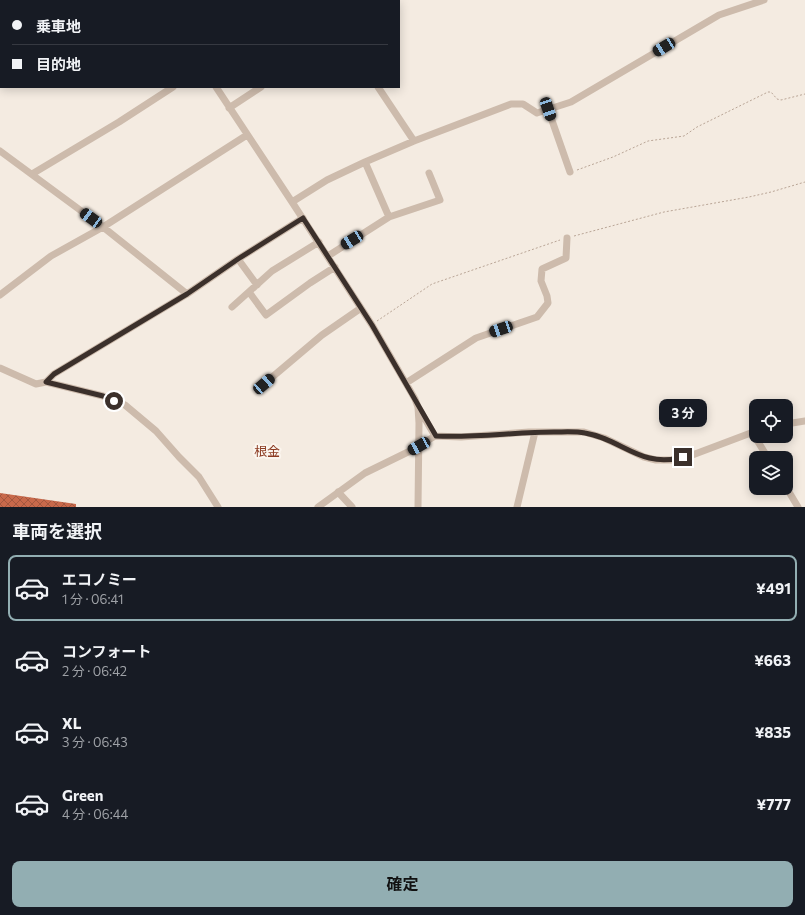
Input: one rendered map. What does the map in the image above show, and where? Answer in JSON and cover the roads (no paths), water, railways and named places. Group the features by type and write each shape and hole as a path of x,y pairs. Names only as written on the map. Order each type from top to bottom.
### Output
{"street":[{"path":"292,202 327,180 365,162 414,141 511,104 523,104 537,112 571,102 718,14 764,0"},
{"path":"32,174 119,122 171,88"},
{"path":"217,88 372,325 436,436"},
{"path":"229,108 259,88"},
{"path":"379,88 414,141"},
{"path":"548,109 570,172"},
{"path":"0,295 51,256 103,227 247,135"},
{"path":"0,151 103,227 187,294"},
{"path":"365,162 389,217"},
{"path":"328,256 389,217 440,200 429,173"},
{"path":"46,382 54,374 187,294 238,259 303,218"},
{"path":"406,383 476,338 537,316 548,303 548,296 541,281 542,269 566,258 567,238"},
{"path":"232,306 272,270 319,242"},
{"path":"238,259 258,284"},
{"path":"248,292 266,314 335,267"},
{"path":"264,384 322,335 361,308"},
{"path":"0,368 36,384 46,382 103,396 125,405 156,431 199,477 218,507"},
{"path":"418,407 418,507"},
{"path":"793,423 805,421"},
{"path":"517,507 535,432"},
{"path":"318,507 365,473 436,436 461,437 535,432 584,432 604,438 644,457 656,460 671,460 695,454 749,433"},
{"path":"338,492 352,507"},
{"path":"791,495 798,507"}],"district":[{"name":"根金","path":"267,451"}]}
